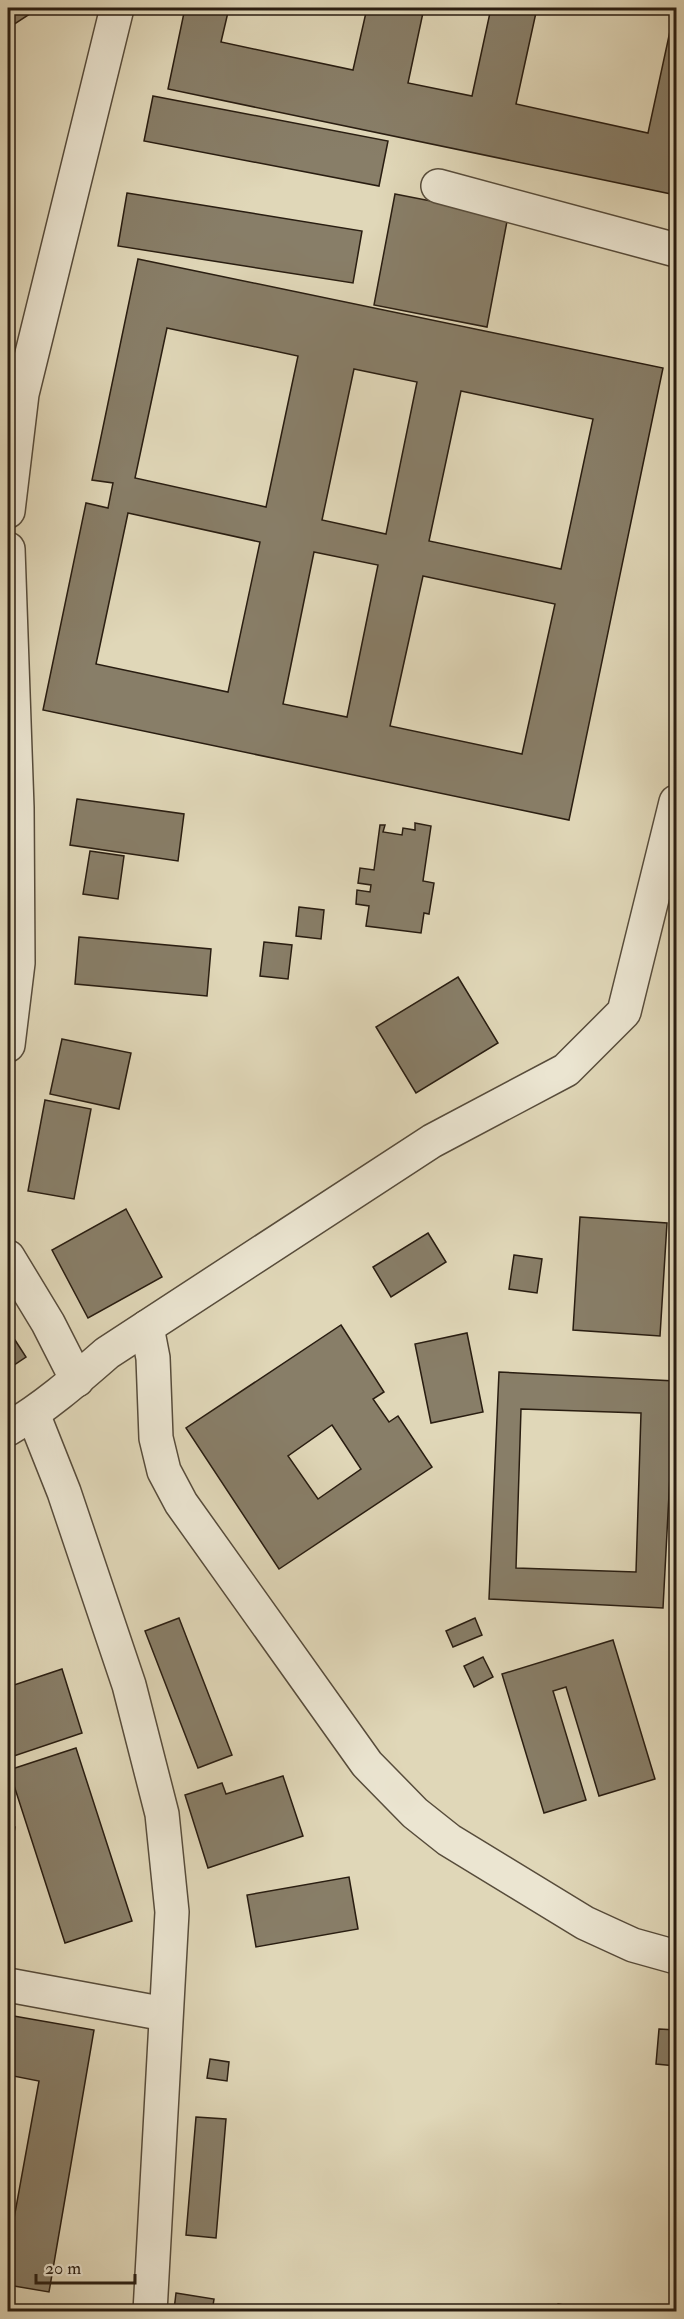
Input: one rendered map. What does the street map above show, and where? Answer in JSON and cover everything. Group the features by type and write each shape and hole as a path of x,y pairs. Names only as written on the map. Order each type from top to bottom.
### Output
{"street":[{"path":"8,512 22,394 117,8"},
{"path":"438,186 676,250"},
{"path":"8,549 17,808 12,871 18,963 8,1045"},
{"path":"155,2312 150,2311 172,1912 162,1814 129,1685 64,1492 20,1421 78,1380 106,1353 432,1141 566,1070 624,1012 676,802"},
{"path":"8,1257 48,1323 78,1380"},
{"path":"147,1327 153,1358 156,1438 164,1471 181,1503 368,1764 415,1813 449,1840 585,1923 633,1945 676,1957"},
{"path":"8,1985 165,2014"}],"building":[{"path":"8,8 39,8 10,27"},
{"path":"185,8 229,8 221,42 353,70 367,8 424,8 408,83 472,96 491,8 537,8 516,104 648,133 676,8 676,195 168,89"},
{"path":"153,96 388,141 379,186 144,141"},
{"path":"127,193 362,231 353,283 118,246"},
{"path":"395,194 508,216 487,327 374,305"},
{"path":"138,259 663,368 569,820 43,710 86,503 108,508 113,483 92,480","holes":["167,328 298,356 266,507 135,478","354,369 417,382 386,534 322,520","461,391 593,419 561,569 429,541","128,513 260,542 228,692 96,664","314,552 378,565 347,717 283,704","423,576 555,604 522,754 390,726"]},
{"path":"77,799 184,814 178,861 70,845"},
{"path":"415,823 431,826 423,881 434,883 429,914 424,913 421,933 366,926 369,906 356,904 357,890 370,892 371,885 358,883 360,868 374,870 380,825 385,825 383,832 402,835 403,828 415,830"},
{"path":"90,851 124,856 118,899 83,894"},
{"path":"299,907 324,910 321,939 296,936"},
{"path":"79,937 211,949 207,996 75,984"},
{"path":"264,942 292,945 288,979 260,976"},
{"path":"458,977 498,1043 416,1093 376,1027"},
{"path":"62,1039 131,1053 119,1109 50,1094"},
{"path":"45,1100 91,1109 74,1199 28,1191"},
{"path":"126,1209 162,1277 88,1318 52,1250"},
{"path":"580,1217 667,1223 660,1336 573,1330"},
{"path":"428,1233 446,1262 391,1297 373,1267"},
{"path":"514,1255 542,1259 537,1293 509,1289"},
{"path":"341,1325 384,1392 373,1399 389,1422 398,1416 432,1467 279,1569 186,1428","holes":["332,1425 361,1469 318,1499 288,1456"]},
{"path":"467,1333 483,1412 431,1423 415,1344"},
{"path":"15,1340 26,1357 8,1369 8,1344"},
{"path":"499,1372 675,1381 663,1608 489,1599","holes":["521,1409 641,1413 636,1572 516,1568"]},
{"path":"179,1618 232,1755 198,1768 145,1631"},
{"path":"475,1618 482,1635 453,1647 446,1631"},
{"path":"613,1640 655,1779 599,1796 566,1687 553,1691 586,1800 544,1813 502,1674"},
{"path":"483,1657 493,1677 474,1687 464,1666"},
{"path":"62,1669 82,1733 8,1758 8,1687"},
{"path":"76,1748 132,1921 65,1943 9,1770"},
{"path":"283,1776 303,1836 208,1868 185,1795 222,1783 226,1794"},
{"path":"8,1825 15,1827 8,1865"},
{"path":"349,1877 358,1929 256,1947 247,1895"},
{"path":"8,2015 94,2030 49,2292 8,2285 8,2222 13,2224 39,2081 8,2075"},
{"path":"659,2029 676,2030 676,2066 656,2064"},
{"path":"210,2059 229,2062 227,2081 207,2078"},
{"path":"196,2117 226,2119 216,2238 186,2235"},
{"path":"176,2293 214,2299 212,2312 174,2310"},
{"path":"558,2304 589,2309 588,2312 556,2312"}]}
